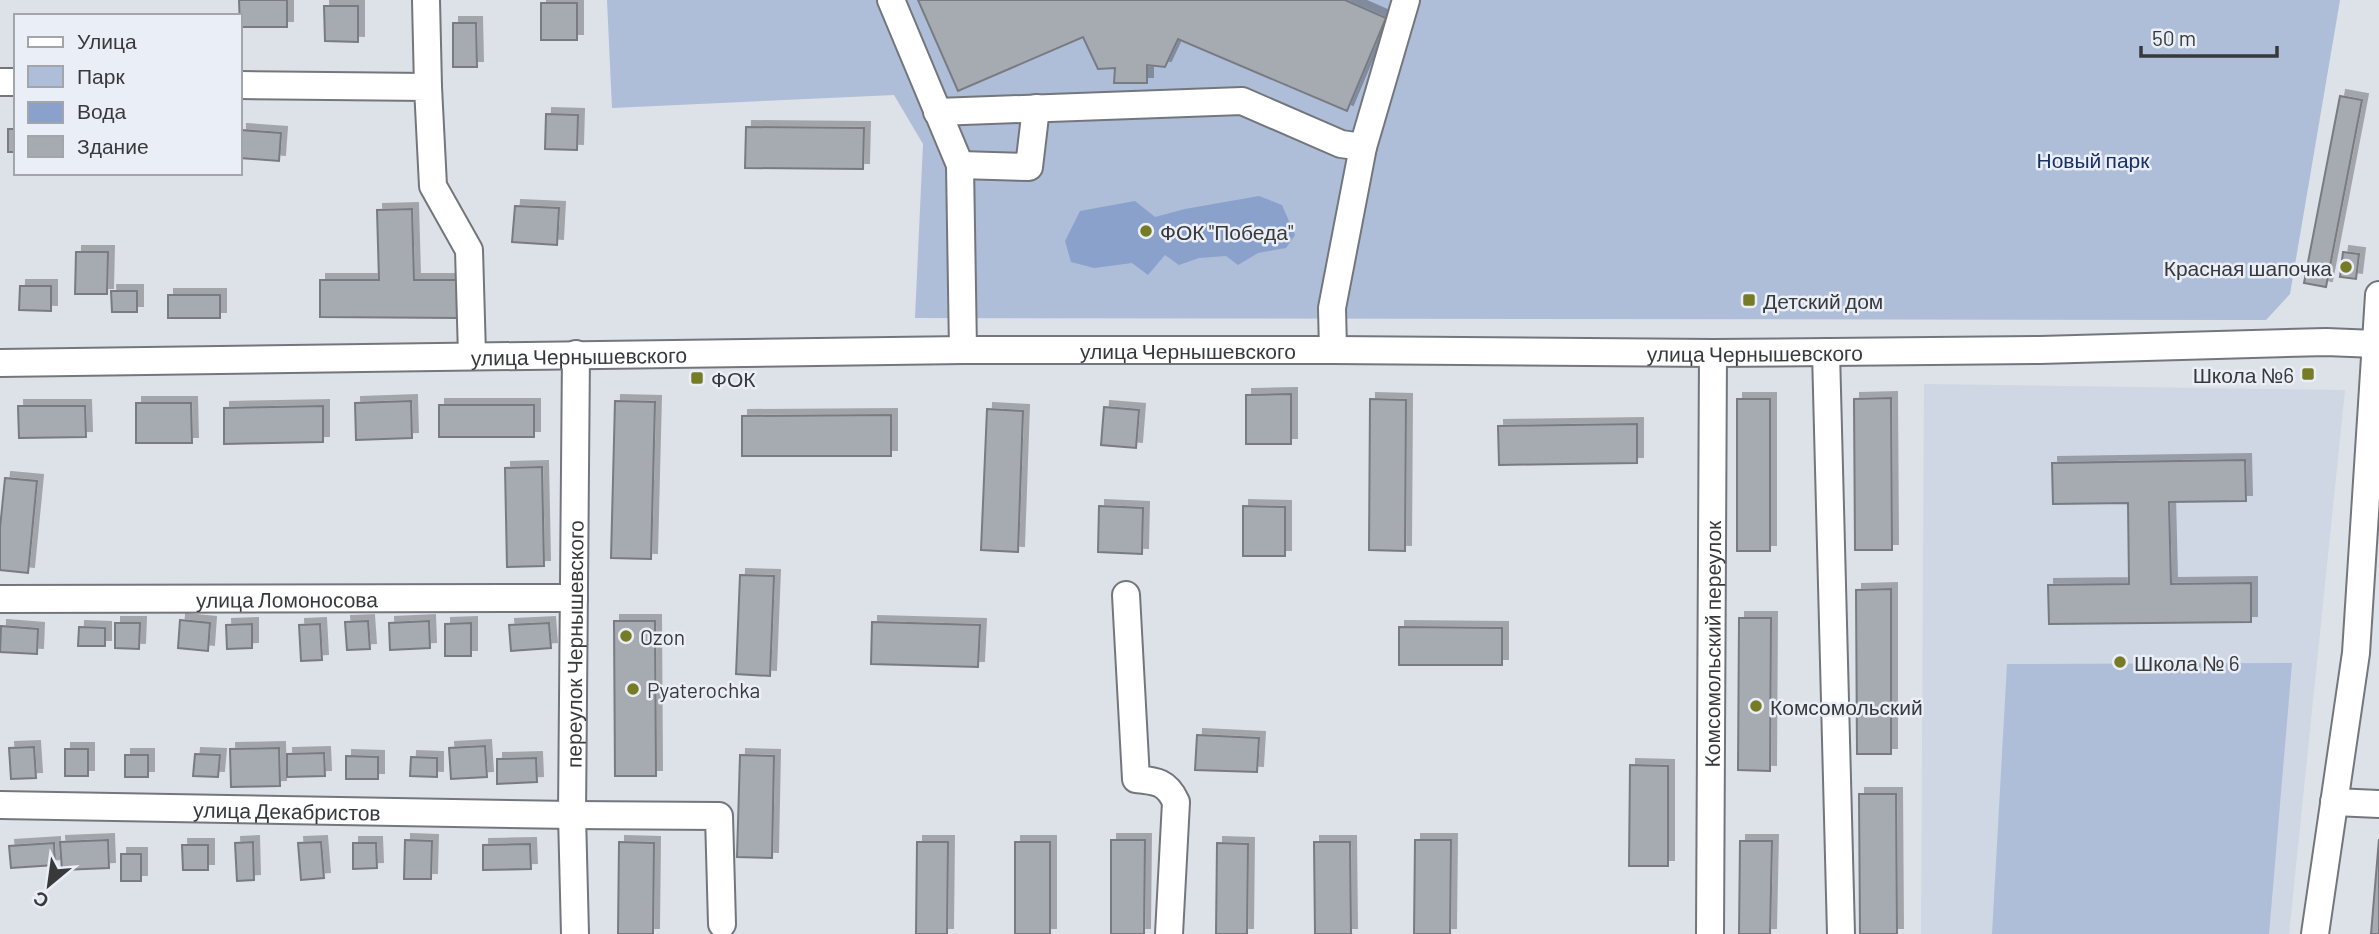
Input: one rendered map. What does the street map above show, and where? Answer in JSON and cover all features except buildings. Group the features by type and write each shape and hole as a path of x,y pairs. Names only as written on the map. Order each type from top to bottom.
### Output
{"street":[{"path":"426,0 433,186 469,250 472,355"},
{"path":"891,0 960,165 963,350"},
{"path":"1333,350 1332,308 1363,147 1406,0"},
{"path":"242,85 428,87"},
{"path":"937,112 1242,101 1341,144 1363,147"},
{"path":"960,165 1029,167 1036,108"},
{"path":"2315,934 2371,544 2379,295"},
{"name":"улица Чернышевского","path":"0,363 963,350 1713,354 2040,350 2326,342 2376,344"},
{"path":"1826,352 1841,934"},
{"name":"переулок Чернышевского","path":"575,934 572,815 576,354"},
{"name":"Комсомольский переулок","path":"1710,934 1713,354"},
{"path":"1126,595 1136,779 1156,781 1170,789 1176,802 1169,934"},
{"name":"улица Ломоносова","path":"0,599 574,598"},
{"path":"2334,802 2379,804"},
{"name":"улица Декабристов","path":"0,805 719,816 722,925"}],"shaded area":[{"name":"Школа № 6","path":"1924,384 2345,390 2289,934 1921,934"}],"green space":[{"name":"Новый парк","path":"607,0 2340,0 2290,294 2266,320 915,318 923,144 894,95 612,108"},
{"path":"2292,663 2269,934 1992,934 2007,664"}],"water":[{"path":"1259,196 1282,205 1295,235 1286,248 1258,253 1238,265 1226,256 1199,258 1179,265 1165,255 1148,275 1132,263 1094,268 1071,262 1065,241 1080,211 1135,201 1155,217"}],"place":[{"name":"ФОК \"Победа\"","path":"1146,231"},
{"name":"Красная шапочка","path":"2346,267"},
{"name":"Детский дом","path":"1749,300"},
{"name":"Школа №6","path":"2308,374"},
{"name":"ФОК","path":"697,378"},
{"name":"Ozon","path":"626,636"},
{"name":"Школа № 6","path":"2120,662"},
{"name":"Pyaterochka","path":"633,689"},
{"name":"Комсомольский","path":"1756,706"}]}
